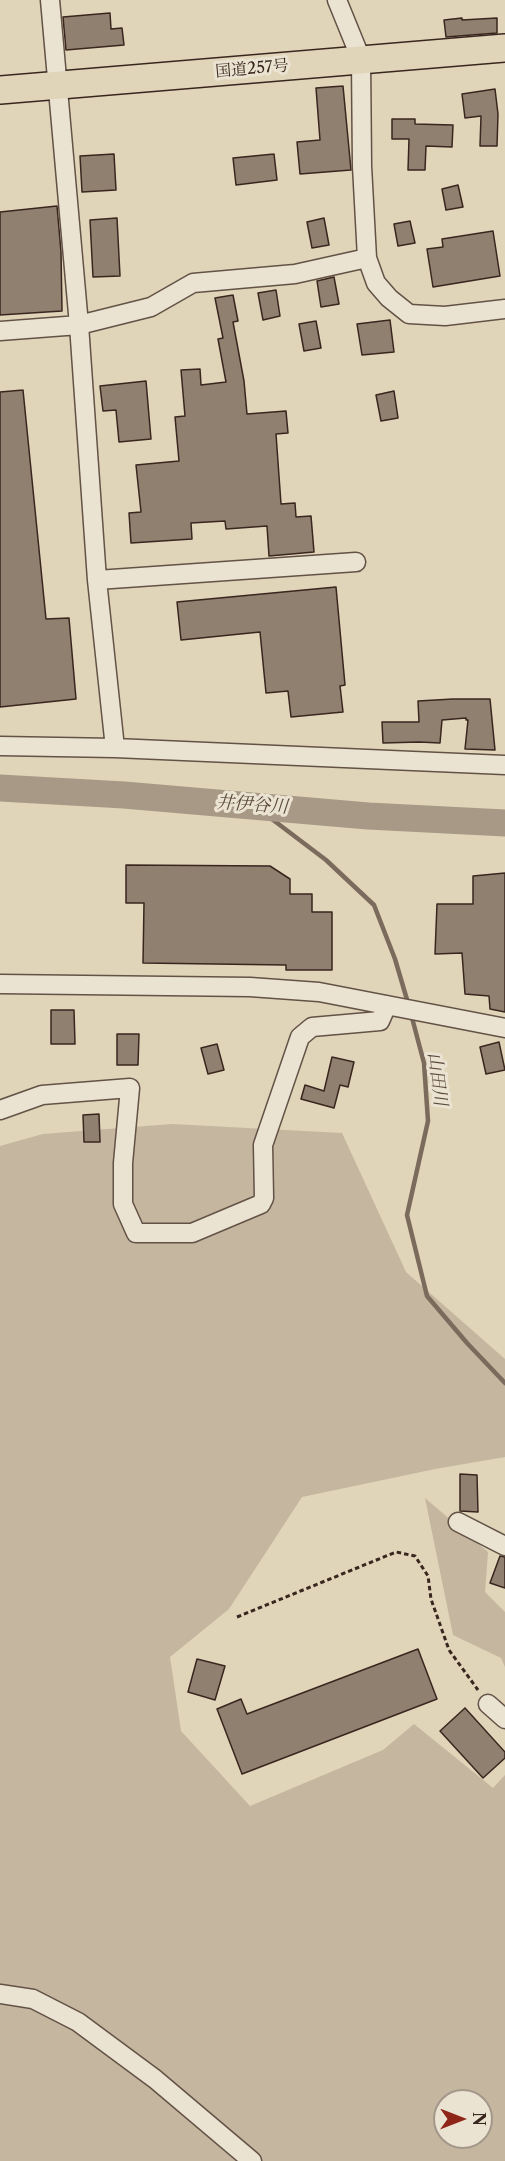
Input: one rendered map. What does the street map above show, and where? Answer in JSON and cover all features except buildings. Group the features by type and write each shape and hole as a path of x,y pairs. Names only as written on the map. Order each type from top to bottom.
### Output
{"highway":[{"name":"国道257号","path":"0,90 505,48"}],"street":[{"path":"50,0 79,325 98,580 115,748"},
{"path":"337,0 361,59 362,166 367,258 376,283 389,298 409,314 445,316 505,309"},
{"path":"0,332 79,325 151,307 193,283 295,274 367,258"},
{"path":"98,580 356,562"},
{"path":"0,746 115,748 505,765"},
{"path":"0,984 250,987 319,992 505,1028"},
{"path":"0,1110 42,1095 130,1088 123,1163 123,1204 136,1233 192,1233 261,1204 264,1198 263,1144 300,1037 312,1027 380,1022 391,1006"},
{"path":"458,1522 505,1546"},
{"path":"488,1704 505,1719"},
{"path":"0,1994 33,1999 78,2022 155,2079 252,2161"}],"path":[{"path":"237,1617 396,1552 415,1556 428,1576 432,1599 449,1650 488,1704"}],"shaded area":[{"path":"172,1124 342,1133 406,1272 505,1359 505,1457 302,1497 229,1609 170,1657 181,1731 250,1806 383,1750 414,1724 493,1788 505,1775 505,2161 0,2161 0,1146 43,1134"},
{"path":"425,1498 488,1552 485,1592 505,1612 505,1667 501,1658 453,1635"}],"waterway":[{"name":"山田川","path":"0,788 124,795 368,816 505,823"},
{"name":"山田川","path":"256,807 326,860 374,905 395,959 408,1003"},
{"name":"山田川","path":"411,1014 424,1063 428,1121 407,1215 427,1296 505,1383"}],"water label":[{"name":"井伊谷川","path":"252,805"}]}
